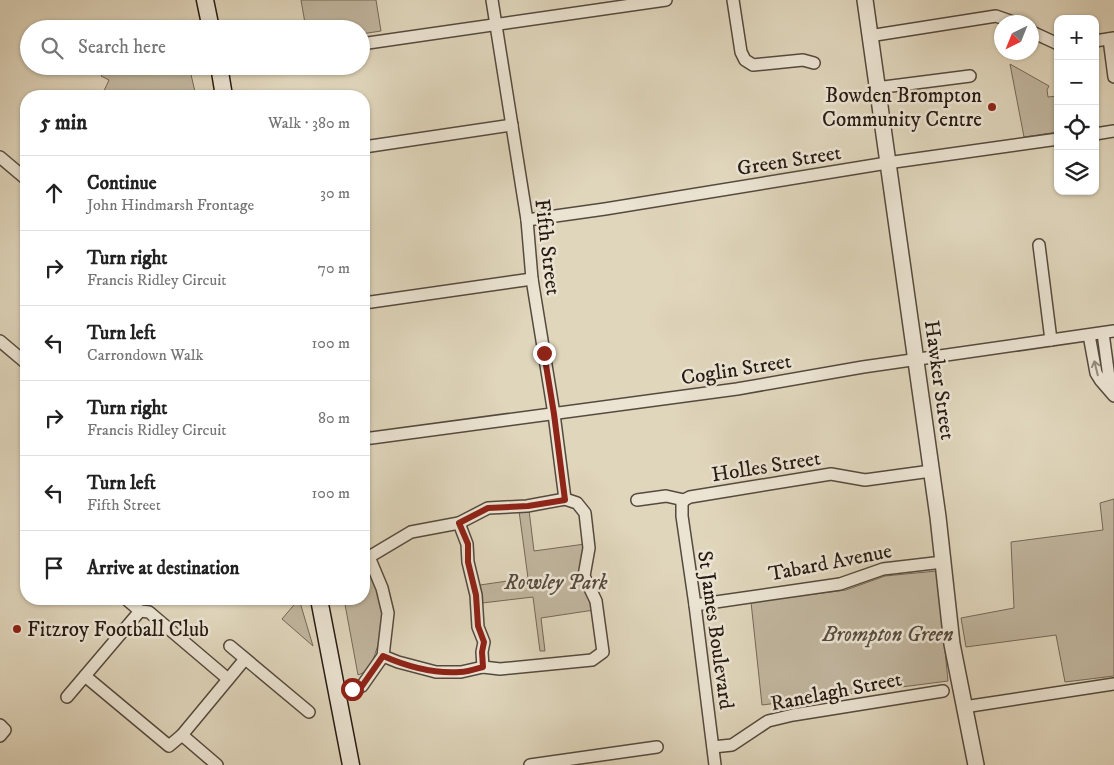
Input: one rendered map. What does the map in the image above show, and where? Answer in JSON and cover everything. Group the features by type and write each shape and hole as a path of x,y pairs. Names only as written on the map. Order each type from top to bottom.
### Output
{"main road":[{"path":"205,0 209,20"},
{"path":"220,75 223,90"},
{"path":"320,605 351,765"}],"street":[{"name":"Fifth Street","path":"492,0 526,220 532,280 554,414 565,500"},
{"path":"370,43 666,0"},
{"path":"733,0 740,52 745,60 753,65 803,60 814,63"},
{"name":"Hawker Street","path":"864,0 931,471 952,644 976,765"},
{"path":"869,36 994,16"},
{"path":"1039,35 1054,42"},
{"path":"1111,38 1114,77"},
{"path":"876,88 970,76"},
{"path":"370,146 512,126"},
{"path":"1099,133 1114,131"},
{"name":"Green Street","path":"526,220 1054,140"},
{"path":"0,157 20,174"},
{"path":"1038,244 1051,340"},
{"path":"370,303 532,280"},
{"path":"1108,332 1110,385 1114,396"},
{"name":"Coglin Street","path":"370,438 737,389 863,366 1108,332"},
{"path":"1089,335 1096,373 1114,396"},
{"path":"0,341 20,358"},
{"name":"Holles Street","path":"637,500 666,496 684,500 690,497 832,474 866,480 931,471"},
{"path":"370,553 411,532 459,523 488,508 528,506 565,500 577,503 585,513 589,548 584,576 596,601 603,652 592,660 500,669 483,667 461,672 436,672 383,656"},
{"name":"St James Boulevard","path":"684,500 682,516 715,765"},
{"path":"459,523 468,544 468,562 476,595 478,626 484,642 482,652 483,667"},
{"name":"Tabard Avenue","path":"695,605 840,584 883,569 943,562"},
{"path":"338,696 362,686 383,656 388,613 382,588 370,563"},
{"path":"133,605 140,611 148,612 228,679"},
{"path":"67,697 140,611"},
{"path":"230,646 309,712"},
{"path":"85,676 169,746 182,735 245,658"},
{"path":"964,707 1114,684"},
{"name":"Ranelagh Street","path":"713,747 732,744 768,721 793,715 943,691"},
{"path":"0,726 5,730 0,736"},
{"path":"182,735 217,765"},
{"path":"530,765 608,760 657,747"}],"green space":[{"path":"301,0 376,0 381,31 370,33 370,20 304,20"},
{"path":"1010,64 1049,86 1047,90 1048,97 1054,96 1054,133 1024,137"},
{"path":"191,75 195,90 104,90 109,80 101,76"},
{"path":"1114,499 1114,676 1065,682 1056,635 966,647 961,618 1014,608 1011,542 1103,530 1100,503"},
{"name":"Rowley Park","path":"529,510 534,551 585,544 594,610 541,618 545,651 540,651 533,597 482,603 480,585 528,578 519,511"},
{"path":"370,571 379,593 382,616 381,628 372,663 367,670 358,675 345,605 370,605"},
{"name":"Brompton Green","path":"937,571 948,681 762,705 751,602 846,590 885,576"},
{"path":"294,605 301,605 313,646 282,619"}],"place":[{"name":"Bowden Brompton Community Centre","path":"992,107"},
{"name":"Fitzroy Football Club","path":"17,629"}],"route":[{"path":"352,689 362,686 383,656 436,672 461,672 483,667 482,652 484,642 478,626 476,595 468,562 468,544 459,523 488,508 528,506 565,500 544,353"}]}
